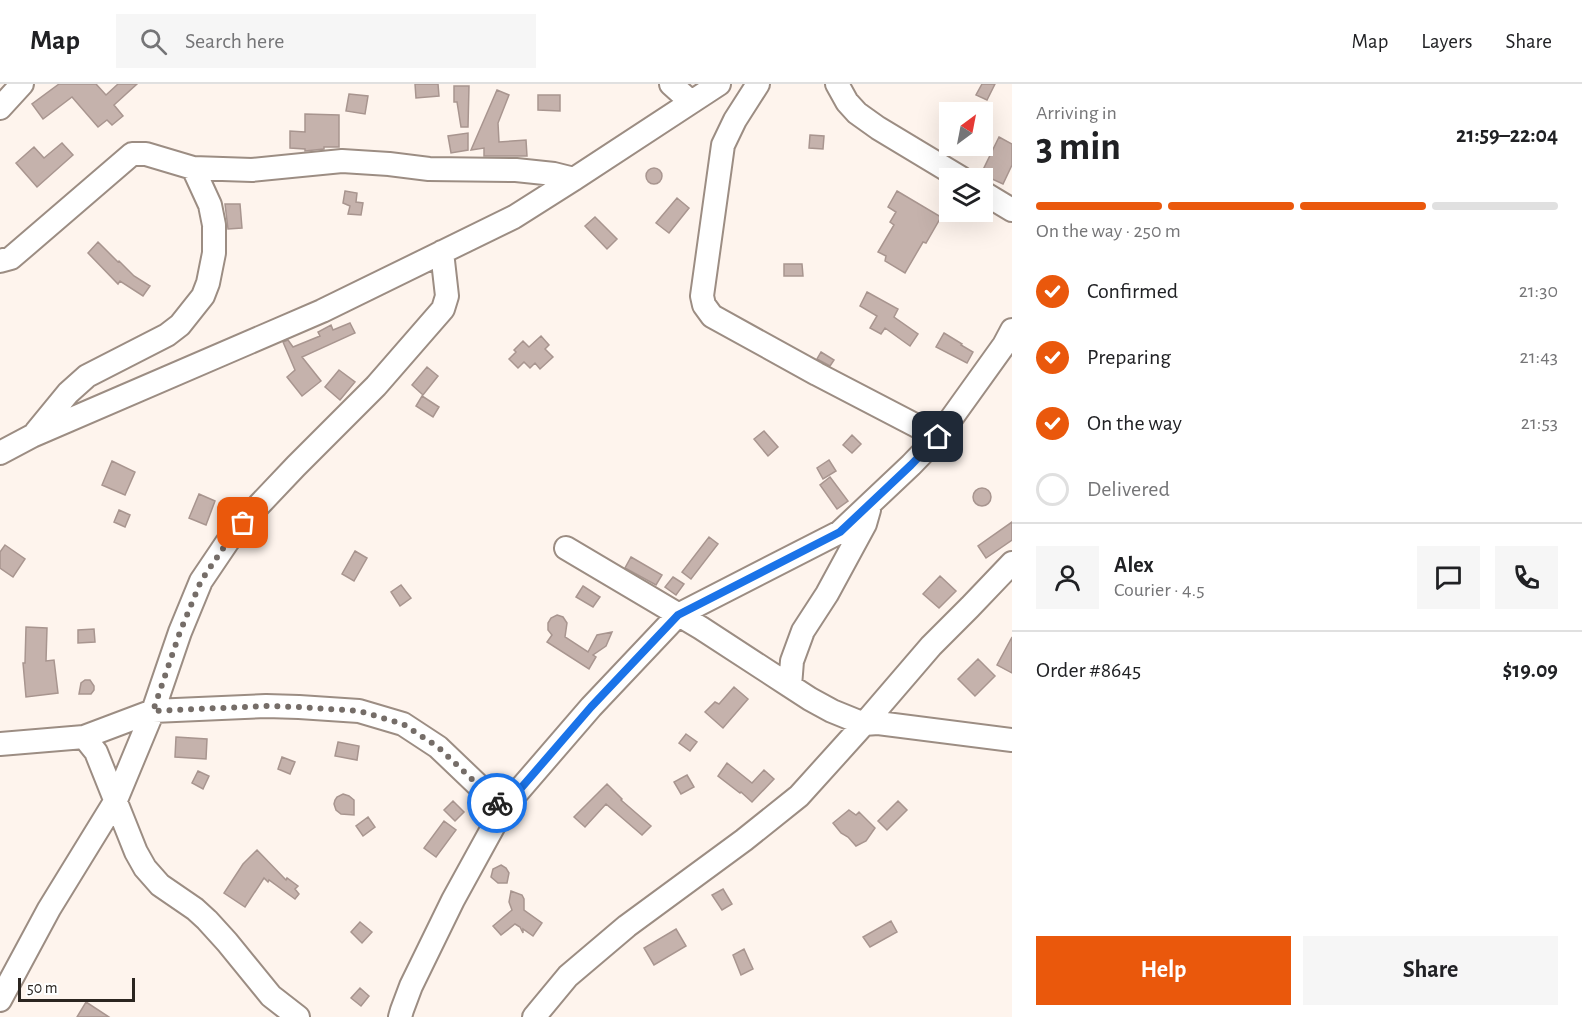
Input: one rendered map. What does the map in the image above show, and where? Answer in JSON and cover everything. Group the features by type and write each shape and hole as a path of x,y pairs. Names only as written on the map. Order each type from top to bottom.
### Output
{"street":[{"path":"0,108 22,84"},
{"path":"671,84 691,102"},
{"path":"0,453 32,436 322,311 514,217 719,84"},
{"path":"758,84 735,120 723,145 702,296 704,305 711,315 938,437"},
{"path":"837,84 847,102 857,113 878,129 943,168"},
{"path":"0,261 11,258 132,154 146,154 193,168 252,170 342,161 429,169 516,170 554,174 574,179"},
{"path":"32,436 78,383 87,376 167,335 180,325 202,296 208,283 214,253 214,225 210,206 193,168"},
{"path":"993,199 1012,210"},
{"path":"0,1000 50,909 116,800 153,711 180,632 201,581 228,541 296,466 376,386 443,309 447,296 442,252"},
{"path":"400,1017 411,986 453,900 503,809 591,707 678,615 840,532 938,437 1009,342"},
{"path":"790,686 792,662 804,631 821,605 865,524 871,503"},
{"path":"566,548 832,711 864,724 879,723 1012,740"},
{"path":"534,1017 568,976 627,926 744,840 799,796 926,651 1012,563"},
{"path":"0,744 84,737 153,711 266,706 359,711 403,724 438,747 503,809"},
{"path":"84,737 96,752 136,852 145,868 160,885 207,920 271,996 298,1017"}],"building":[{"path":"59,84 96,84 106,95 118,84 137,84 114,105 123,116 112,125 107,120 98,127 72,97 43,119 32,104"},
{"path":"415,84 438,84 439,96 416,98"},
{"path":"982,84 995,84 987,100 976,95"},
{"path":"454,86 469,86 468,127 461,127 457,102 454,102"},
{"path":"497,90 509,95 498,123 499,142 526,140 527,156 484,156 484,148 471,150"},
{"path":"349,94 368,96 365,114 346,111"},
{"path":"538,95 560,95 560,111 538,110"},
{"path":"305,114 339,115 339,147 305,151 305,149 290,148 290,131 305,132"},
{"path":"468,133 468,150 451,153 448,136"},
{"path":"810,135 824,136 823,149 809,148"},
{"path":"999,137 1012,144 1012,165 1003,184 993,179 993,168 984,168 990,156 993,156 993,149"},
{"path":"62,143 73,155 37,187 16,163 34,147 44,158"},
{"path":"654,168 662,176 654,184 646,176"},
{"path":"345,191 357,193 356,202 363,203 361,215 348,214 350,206 343,203"},
{"path":"897,191 939,216 939,220 926,243 923,242 905,273 885,261 886,256 878,252 894,225 890,222 896,212 888,207"},
{"path":"677,198 689,208 669,233 656,223"},
{"path":"225,204 240,204 242,228 228,229"},
{"path":"595,217 617,239 607,249 585,226"},
{"path":"98,242 134,276 150,286 143,296 120,281 118,284 88,253"},
{"path":"784,264 802,264 803,276 784,276"},
{"path":"867,292 898,309 894,317 918,334 910,346 885,328 881,334 870,328 877,316 860,306"},
{"path":"350,323 355,333 302,357 321,381 302,396 287,377 295,370 283,342 288,340 293,347 320,336 318,332 331,325 333,330"},
{"path":"944,333 973,352 967,363 936,347"},
{"path":"541,336 549,345 545,349 553,357 540,369 535,363 530,368 524,362 518,368 509,359 523,341 529,347"},
{"path":"821,352 834,360 830,366 817,359"},
{"path":"427,367 438,376 423,395 412,385"},
{"path":"339,370 355,382 340,400 325,387"},
{"path":"422,396 439,407 433,417 416,406"},
{"path":"764,431 778,447 768,456 754,439"},
{"path":"852,435 861,444 852,453 843,445"},
{"path":"829,460 836,471 823,479 817,468"},
{"path":"112,461 135,472 125,495 102,485"},
{"path":"830,477 848,501 837,509 820,485"},
{"path":"982,488 988,491 991,497 988,503 982,506 976,503 973,497 976,491"},
{"path":"199,494 215,501 206,525 189,518"},
{"path":"119,510 130,515 125,527 114,522"},
{"path":"1012,522 1012,540 986,558 978,546"},
{"path":"709,537 718,544 691,579 682,572"},
{"path":"5,545 25,559 13,577 0,568 0,552"},
{"path":"355,551 367,558 354,581 342,574"},
{"path":"631,557 662,575 656,585 625,568"},
{"path":"940,576 956,591 939,608 923,594"},
{"path":"673,577 684,584 676,595 665,587"},
{"path":"401,585 411,598 400,606 391,592"},
{"path":"583,586 600,597 593,607 576,597"},
{"path":"557,615 563,617 567,623 565,637 588,652 597,635 612,632 606,646 593,655 596,657 589,669 547,642 552,635 548,630 548,623"},
{"path":"26,627 47,628 46,661 54,660 58,693 26,697 23,663 25,663"},
{"path":"94,629 95,642 78,643 78,630"},
{"path":"1012,637 1012,673 997,665"},
{"path":"978,659 995,676 975,696 958,679"},
{"path":"90,680 94,690 91,694 79,694 81,683"},
{"path":"734,687 748,699 723,728 705,712 715,702 719,704"},
{"path":"686,734 697,742 690,751 679,743"},
{"path":"176,737 207,739 206,759 175,757"},
{"path":"338,742 359,746 357,760 335,756"},
{"path":"282,757 295,762 290,774 278,769"},
{"path":"727,763 752,783 764,770 774,779 752,802 718,776"},
{"path":"198,771 209,776 203,789 192,783"},
{"path":"687,775 694,787 681,794 674,782"},
{"path":"607,784 621,800 651,826 642,835 606,804 585,827 574,817"},
{"path":"343,794 354,800 354,815 341,814 336,810 335,800"},
{"path":"453,801 464,812 455,821 444,810"},
{"path":"898,801 907,810 887,830 878,821"},
{"path":"849,810 856,815 859,812 875,828 866,841 856,846 833,823"},
{"path":"368,817 375,827 363,836 356,826"},
{"path":"444,821 456,830 436,857 424,848"},
{"path":"257,850 286,880 287,878 298,886 295,889 299,894 295,899 264,878 245,907 224,893 243,864"},
{"path":"501,865 509,873 507,883 498,883 491,877 493,869"},
{"path":"723,889 732,904 722,910 712,895"},
{"path":"511,891 522,895 524,910 542,923 533,936 523,929 523,933 515,924 501,935 493,926 512,910 509,902"},
{"path":"891,921 897,932 870,947 863,937"},
{"path":"360,922 372,932 362,943 351,932"},
{"path":"676,929 686,946 654,965 644,948"},
{"path":"744,949 753,969 741,975 733,955"},
{"path":"360,988 369,996 361,1006 351,998"},
{"path":"86,1002 109,1017 77,1017"}],"way so far":[{"path":"243,523 201,581 180,632 153,711 266,706 359,711 403,724 438,747 497,803"}],"route":[{"path":"497,803 503,809 591,707 678,615 840,532 938,437"}]}
